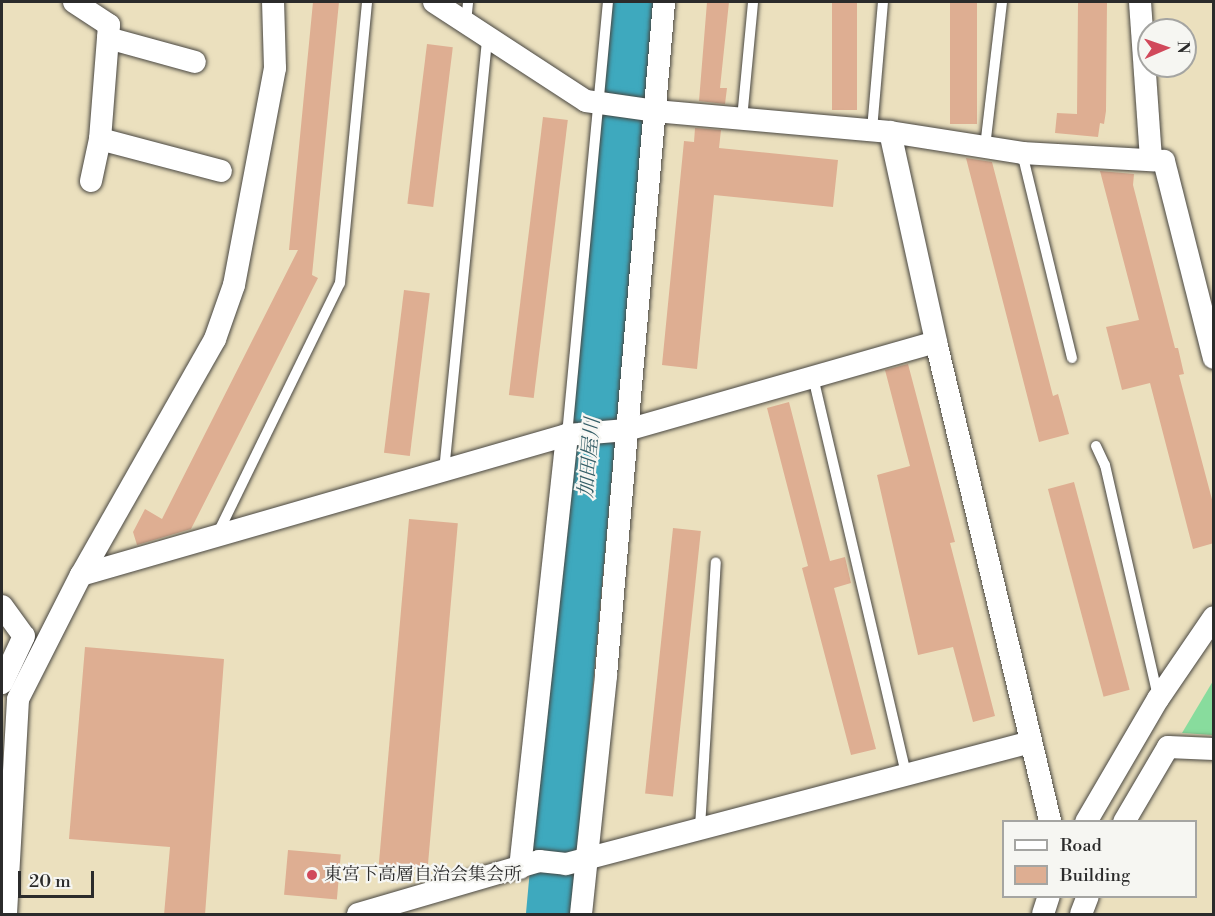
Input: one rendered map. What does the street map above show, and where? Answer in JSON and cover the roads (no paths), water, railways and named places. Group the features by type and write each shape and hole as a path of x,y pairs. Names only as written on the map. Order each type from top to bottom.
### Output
{"street":[{"path":"74,2 109,24 100,139 91,181"},
{"path":"6,915 9,735 18,699 81,575 215,339 234,285 275,68 273,2"},
{"path":"434,2 467,12 487,37 586,102 881,131 1022,153 1164,161 1214,358"},
{"path":"581,915 576,861 606,675 627,430 625,107 664,2"},
{"path":"1140,2 1151,159"},
{"path":"108,38 195,62"},
{"path":"881,131 936,342 1050,820"},
{"path":"100,139 221,171"},
{"path":"81,575 567,435 627,430 936,342"},
{"path":"530,865 567,435"},
{"path":"2,606 24,636 2,683"},
{"path":"1087,820 1158,699 1214,617"},
{"path":"358,915 530,865 576,861 1030,742"},
{"path":"1125,820 1168,747 1214,749"},
{"path":"1043,915 1049,898"},
{"path":"1081,915 1088,898"}],"lane":[{"path":"216,536 340,284 368,2"},
{"path":"567,435 625,107 608,2"},
{"path":"742,119 753,2"},
{"path":"881,131 883,2"},
{"path":"985,147 1002,2"},
{"path":"444,471 487,37"},
{"path":"1022,153 1072,358"},
{"path":"813,377 906,774"},
{"path":"1096,446 1105,465 1158,699"},
{"path":"700,828 716,562"}],"waterway":[{"name":"加田屋川","path":"549,914 632,2"}],"place":[{"name":"東宮下高層自治会集会所","path":"312,875"}]}
